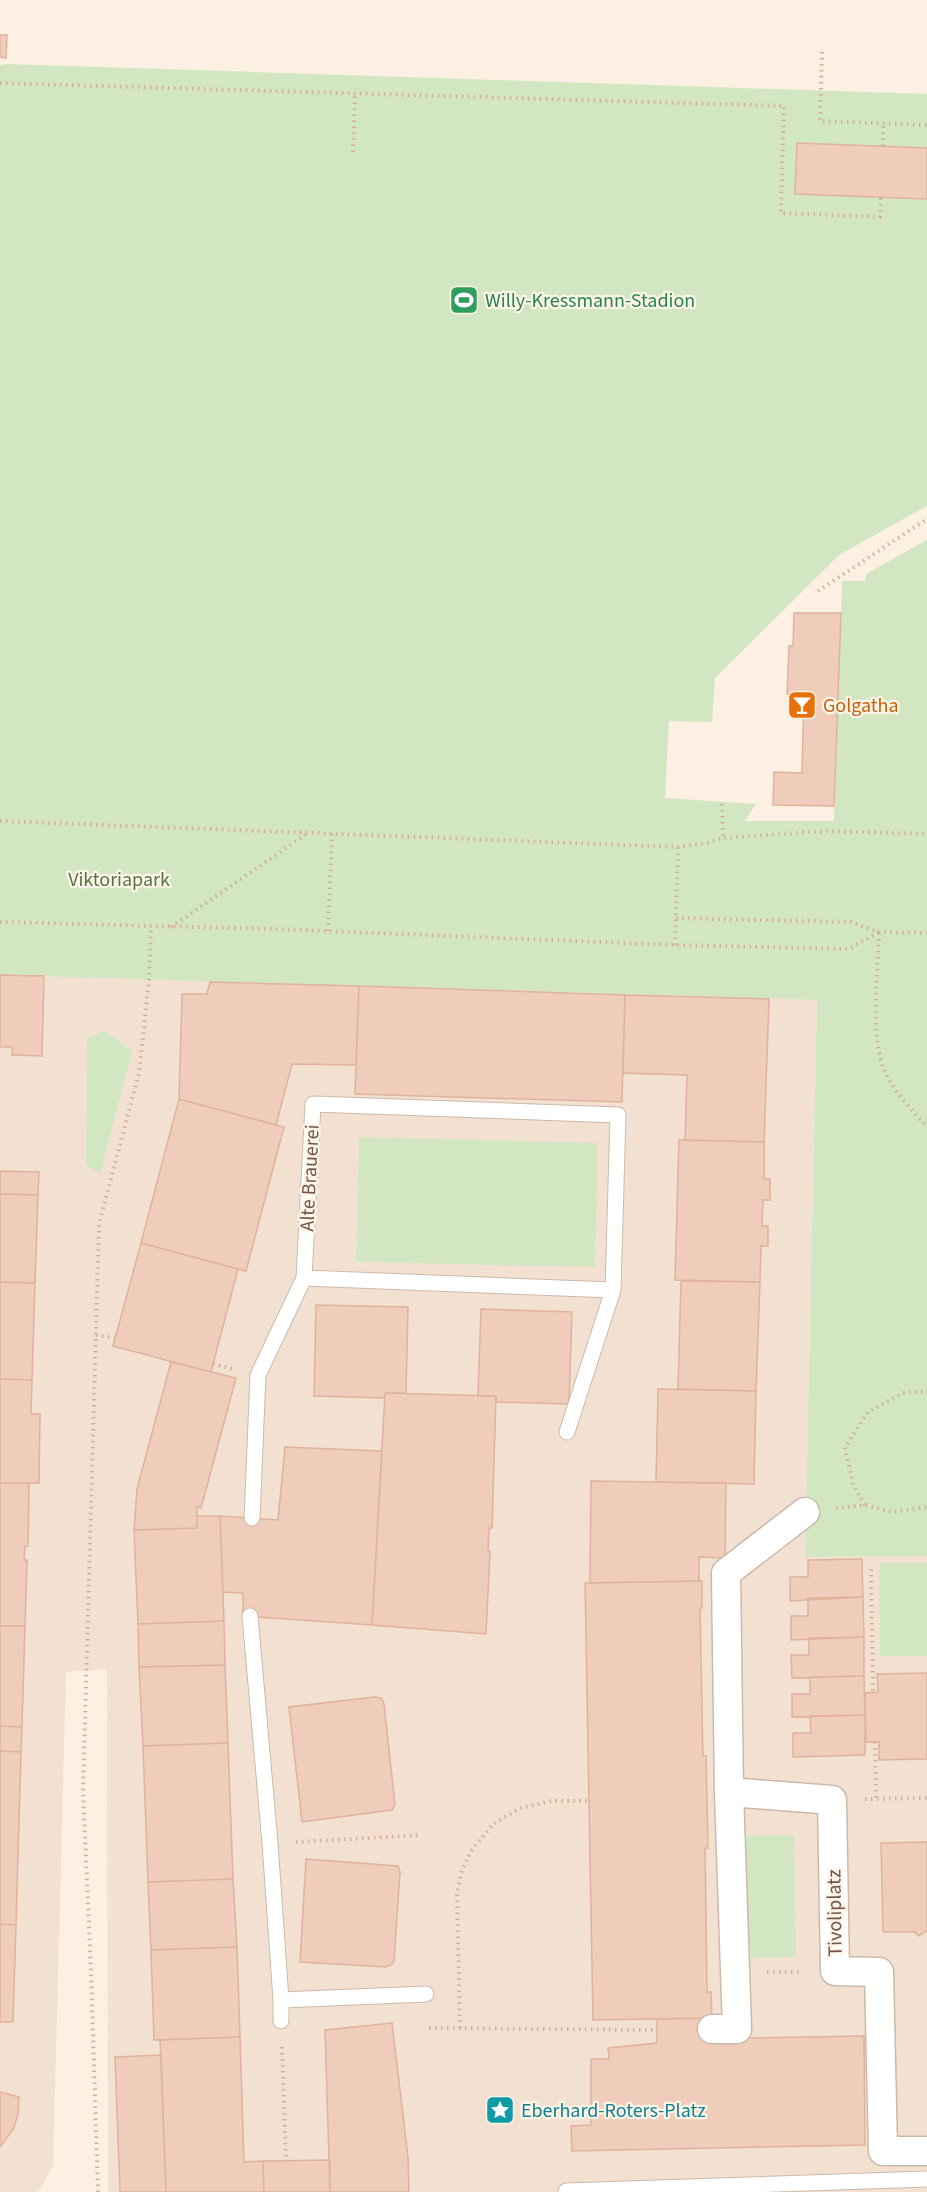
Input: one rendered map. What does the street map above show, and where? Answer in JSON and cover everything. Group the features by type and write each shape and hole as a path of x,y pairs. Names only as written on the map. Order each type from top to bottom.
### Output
{"street":[{"path":"712,2029 737,2028 729,1792 726,1573 805,1512"},
{"path":"729,1792 832,1800"},
{"name":"Tivoliplatz","path":"832,1800 835,1971 879,1972 883,2151 927,2151"}],"lane":[{"name":"Alte Brauerei","path":"304,1278 313,1104 618,1115 613,1290 567,1432"},
{"path":"252,1518 258,1375 304,1278 613,1290"},
{"path":"250,1616 270,1843 282,2028"},
{"path":"281,2000 426,1994"},
{"path":"566,2191 736,2189 927,2179"}],"path":[{"path":"822,52 820,121 927,125"},
{"path":"0,83 784,106 781,213 880,217 881,197"},
{"path":"353,152 355,93"},
{"path":"883,123 883,146"},
{"path":"818,591 927,519"},
{"path":"722,804 723,838"},
{"path":"0,821 678,847 723,838 826,831 927,834"},
{"path":"171,927 308,833"},
{"path":"328,932 332,834"},
{"path":"675,945 678,847"},
{"path":"676,918 850,922 879,932 927,933"},
{"path":"0,922 849,949 879,932"},
{"path":"98,2192 83,1792 99,1224 139,1073 149,980 151,926"},
{"path":"879,932 875,1038 884,1070 902,1098 927,1127"},
{"path":"96,1335 115,1338"},
{"path":"865,1505 853,1485 845,1447 868,1412 903,1392 927,1391"},
{"path":"805,1512 865,1505 892,1512 927,1507"},
{"path":"871,1569 873,1692"},
{"path":"875,1742 876,1799"},
{"path":"832,1800 927,1798"},
{"path":"460,2028 457,1893 462,1870 471,1851 493,1824 520,1808 550,1801 589,1801"},
{"path":"270,1843 421,1835"},
{"path":"736,1971 804,1972"},
{"path":"282,2028 286,2161"},
{"path":"429,2028 657,2030"}],"shaded area":[{"path":"0,975 817,1000 805,1557 927,1556 927,2192 108,2192 107,1669 66,1672 53,2166 38,2192 0,2192"}],"green space":[{"name":"Willy-Kressmann-Stadion","path":"0,65 927,94 927,506 839,555 715,678 712,722 669,721 665,798 756,804 745,821 834,821 842,581 865,581 866,574 927,540 927,1556 805,1557 817,1000 0,975"},
{"path":"105,1031 132,1051 100,1174 86,1165 87,1038"},
{"path":"359,1137 598,1143 595,1267 356,1262"},
{"path":"879,1563 927,1563 927,1656 880,1656"},
{"path":"794,1835 796,1957 747,1958 744,1836"}],"building":[{"path":"0,35 7,35 6,58 0,57"},
{"path":"797,143 927,148 927,199 795,194"},
{"path":"794,613 841,613 834,806 773,805 774,772 802,773 804,695 787,694 789,646 793,646"},
{"path":"0,975 44,976 42,1056 12,1055 12,1047 0,1047"},
{"path":"210,982 359,986 356,1065 292,1064 276,1125 179,1099 182,994 207,994"},
{"path":"359,986 625,995 622,1102 355,1094"},
{"path":"625,995 769,999 764,1142 685,1140 687,1075 623,1073"},
{"path":"179,1099 284,1127 246,1271 141,1243"},
{"path":"679,1140 764,1142 764,1179 770,1179 770,1200 763,1200 762,1226 768,1226 768,1246 761,1246 760,1282 675,1280"},
{"path":"0,1171 39,1172 38,1195 0,1194"},
{"path":"0,1194 38,1195 35,1283 0,1282"},
{"path":"141,1243 238,1269 211,1372 113,1346"},
{"path":"681,1281 760,1282 756,1391 678,1389"},
{"path":"0,1282 35,1283 32,1380 0,1379"},
{"path":"316,1305 408,1307 406,1393 385,1393 384,1398 314,1396"},
{"path":"481,1309 572,1312 569,1404 496,1402 496,1396 478,1396"},
{"path":"171,1362 236,1378 201,1508 197,1507 197,1528 134,1530 137,1489"},
{"path":"0,1379 32,1380 31,1414 40,1414 39,1483 0,1483"},
{"path":"658,1389 756,1391 754,1484 656,1482"},
{"path":"385,1393 496,1396 486,1634 372,1625"},
{"path":"285,1447 382,1451 372,1625 243,1616 243,1593 223,1592 220,1516 278,1520"},
{"path":"591,1481 726,1483 725,1558 699,1557 699,1581 590,1583"},
{"path":"0,1483 29,1483 28,1546 25,1546 24,1560 27,1560 25,1626 0,1626"},
{"path":"197,1516 220,1516 224,1621 138,1624 134,1530 197,1528"},
{"path":"862,1559 863,1597 790,1601 790,1577 808,1577 808,1560"},
{"path":"702,1581 702,1608 700,1608 703,1756 706,1756 708,1848 705,1848 707,1992 711,1992 712,2018 593,2020 585,1583"},
{"path":"863,1597 864,1637 791,1640 791,1616 808,1616 808,1598"},
{"path":"224,1621 225,1665 139,1667 138,1624"},
{"path":"0,1626 25,1626 22,1727 0,1726"},
{"path":"864,1637 864,1676 792,1678 791,1655 809,1655 809,1638"},
{"path":"225,1665 228,1743 143,1746 139,1667"},
{"path":"927,1673 927,1759 879,1760 879,1742 866,1742 865,1693 878,1692 877,1674"},
{"path":"864,1676 865,1715 792,1717 792,1694 810,1694 810,1677"},
{"path":"381,1698 384,1704 395,1805 392,1810 302,1822 289,1707"},
{"path":"865,1715 865,1755 793,1757 793,1733 811,1733 810,1716"},
{"path":"0,1726 22,1727 21,1752 0,1751"},
{"path":"228,1743 233,1879 148,1882 143,1746"},
{"path":"0,1751 21,1752 16,1925 0,1924"},
{"path":"927,1842 927,1931 918,1936 915,1932 883,1932 881,1843"},
{"path":"306,1859 398,1866 400,1872 394,1961 391,1965 386,1967 300,1962"},
{"path":"233,1879 237,1947 151,1950 148,1882"},
{"path":"0,1924 16,1925 13,2022 0,2022"},
{"path":"237,1947 240,2037 154,2040 151,1950"},
{"path":"712,2018 745,2038 864,2036 865,2145 572,2151 571,2126 591,2125 591,2059 609,2059 608,2048 657,2043 657,2019"},
{"path":"392,2023 408,2157 409,2192 330,2192 325,2030"},
{"path":"240,2037 244,2162 263,2161 264,2192 166,2192 160,2040"},
{"path":"161,2055 166,2192 120,2192 115,2057"},
{"path":"0,2092 19,2097 14,2128 0,2147"},
{"path":"330,2160 330,2192 264,2192 263,2161"}],"place":[{"name":"Willy-Kressmann-Stadion","path":"464,300"},
{"name":"Golgatha","path":"802,705"},
{"name":"Eberhard-Roters-Platz","path":"500,2110"}],"park label":[{"name":"Viktoriapark","path":"119,879"}]}
